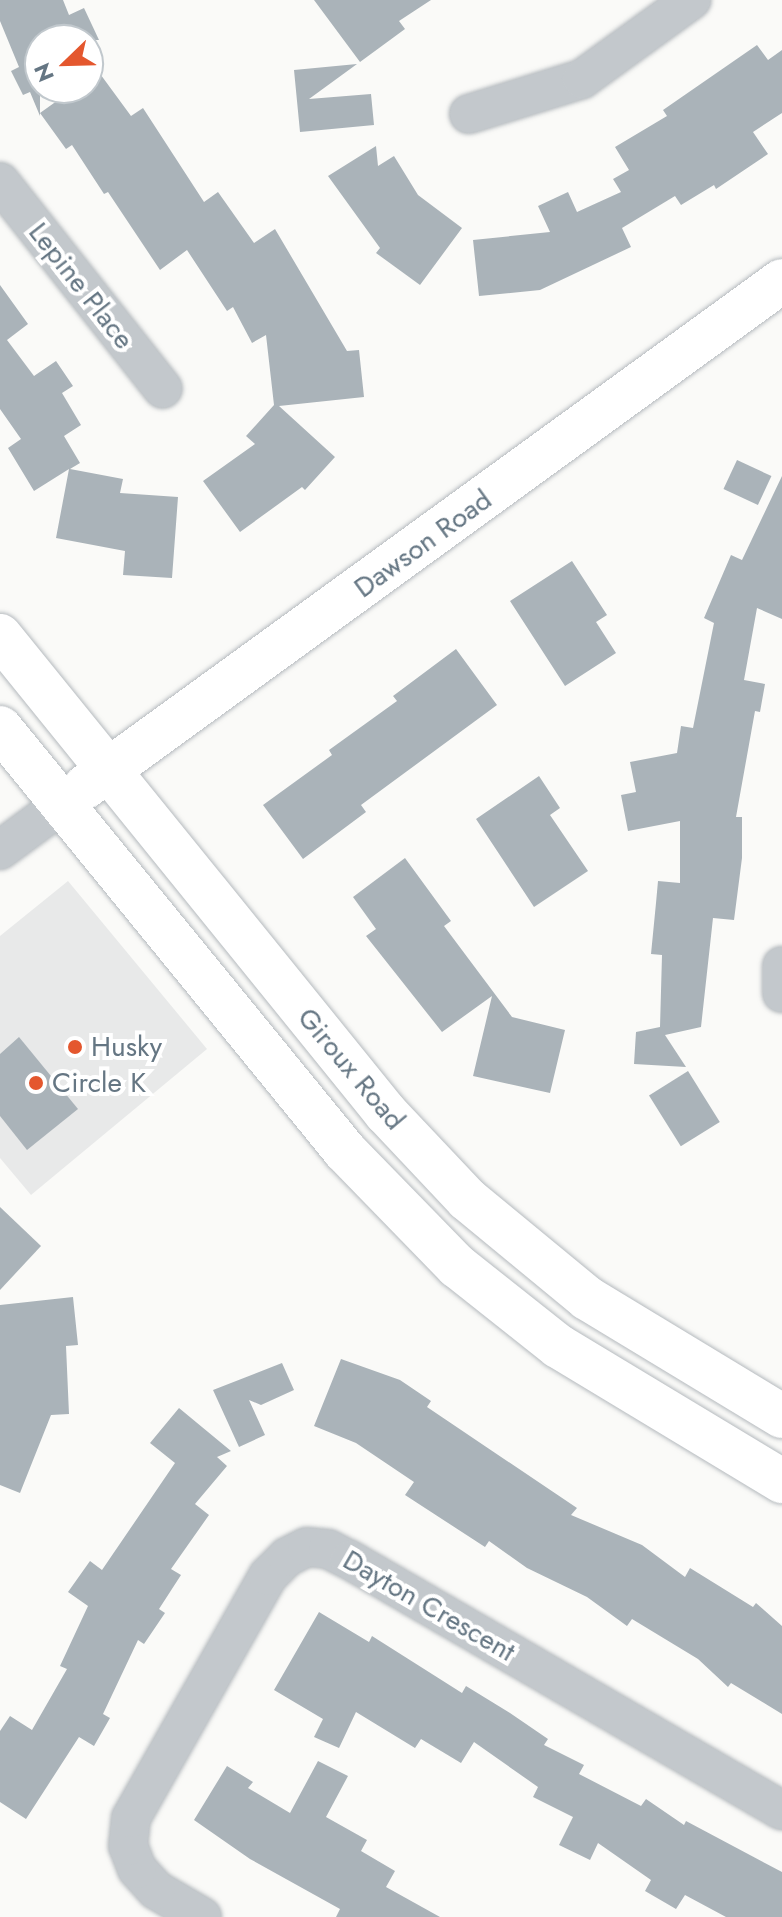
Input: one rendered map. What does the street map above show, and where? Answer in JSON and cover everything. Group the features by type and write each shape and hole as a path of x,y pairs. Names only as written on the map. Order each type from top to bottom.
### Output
{"main road":[{"name":"Dawson Road","path":"61,805 782,281"},
{"name":"Giroux Road","path":"0,636 386,1113 467,1199 587,1298 782,1416"},
{"name":"Giroux Road","path":"0,728 345,1151 457,1266 558,1346 782,1481"}],"street":[{"path":"469,114 582,79 691,0"},
{"name":"Lepine Place","path":"0,182 163,389"},
{"path":"0,850 61,805"},
{"path":"782,966 782,993"},
{"name":"Dayton Crescent","path":"202,1917 156,1890 137,1869 128,1846 131,1818 268,1576 287,1557 307,1547 328,1549 350,1560 782,1810"}],"shaded area":[{"path":"68,881 207,1049 31,1195 0,1158 0,936"}],"building":[{"path":"0,0 63,0 69,15 84,8 92,24 24,24 23,95 11,71 19,67 0,21"},
{"path":"314,0 431,0 399,21 405,29 360,62"},
{"path":"757,45 768,60 782,50 782,113 753,132 768,154 716,189 714,185 681,205 675,196 622,228 631,247 540,290 479,296 473,240 550,232 538,206 568,192 577,212 621,192 613,179 629,170 615,147 667,116 663,110"},
{"path":"357,64 309,99 371,94 374,125 300,132 294,70"},
{"path":"104,79 131,116 143,108 204,202 218,192 254,243 275,229 347,351 359,350 364,397 279,406 335,457 305,490 302,487 240,532 203,481 255,444 246,436 274,405 266,335 252,343 233,307 227,311 187,250 160,270 108,192 104,194 72,145 66,149 40,113 53,104 104,104"},
{"path":"376,146 378,166 394,156 418,195 462,228 420,285 376,253 380,248 328,176"},
{"path":"0,285 28,324 7,340 34,376 56,361 73,386 62,393 81,425 64,436 80,463 70,469 123,479 120,493 178,497 172,578 123,575 125,551 56,538 69,469 34,491 8,448 21,439 0,409"},
{"path":"737,460 771,476 758,505 723,489"},
{"path":"782,476 782,619 757,608 744,680 765,684 760,712 755,711 736,817 742,817 742,858 734,920 713,918 701,1027 665,1035 686,1067 634,1064 636,1032 660,1027 662,955 651,954 658,881 680,883 680,821 628,831 621,795 636,792 630,762 677,753 681,726 693,728 714,623 704,618 731,555 742,560"},
{"path":"572,561 607,615 596,622 616,653 565,686 510,601"},
{"path":"456,649 497,705 361,805 366,812 303,859 263,805 332,755 329,750 397,701 393,696"},
{"path":"539,776 560,808 550,815 588,871 534,907 476,819"},
{"path":"405,858 451,921 444,926 512,1017 565,1030 550,1093 473,1076 492,996 442,1032 366,936 376,929 353,897"},
{"path":"19,1037 78,1109 27,1150 0,1116 0,1054"},
{"path":"688,1071 720,1122 681,1146 649,1095"},
{"path":"0,1207 41,1246 0,1290"},
{"path":"73,1297 78,1345 66,1346 69,1414 51,1415 20,1493 0,1485 0,1305"},
{"path":"341,1359 400,1380 431,1401 427,1407 577,1508 571,1515 642,1545 685,1577 690,1568 753,1607 756,1603 782,1626 782,1714 731,1683 728,1687 698,1659 632,1619 627,1626 587,1597 527,1568 489,1541 485,1547 405,1495 414,1482 356,1443 314,1426"},
{"path":"282,1363 294,1390 261,1405 249,1400 265,1435 239,1447 213,1390"},
{"path":"179,1408 231,1451 217,1457 227,1466 195,1504 209,1515 171,1569 181,1575 159,1609 165,1613 144,1644 138,1640 103,1714 110,1718 94,1746 79,1737 26,1819 0,1802 0,1731 10,1716 32,1730 67,1669 60,1666 88,1606 68,1592 90,1561 102,1570 175,1463 150,1443"},
{"path":"319,1612 369,1642 372,1636 462,1693 466,1686 510,1713 548,1739 544,1745 584,1765 579,1774 641,1806 646,1799 684,1825 686,1821 782,1872 782,1917 726,1917 685,1895 676,1909 645,1891 651,1880 598,1843 590,1860 559,1845 573,1817 533,1797 538,1787 474,1742 461,1763 421,1739 415,1748 356,1712 339,1748 314,1737 323,1719 274,1690"},
{"path":"318,1761 348,1776 326,1817 367,1840 361,1851 395,1871 386,1887 440,1917 336,1917 340,1909 250,1859 194,1820 227,1766 253,1782 248,1788 290,1813"}],"place":[{"name":"Husky","path":"75,1047"},
{"name":"Circle K","path":"36,1083"}]}
